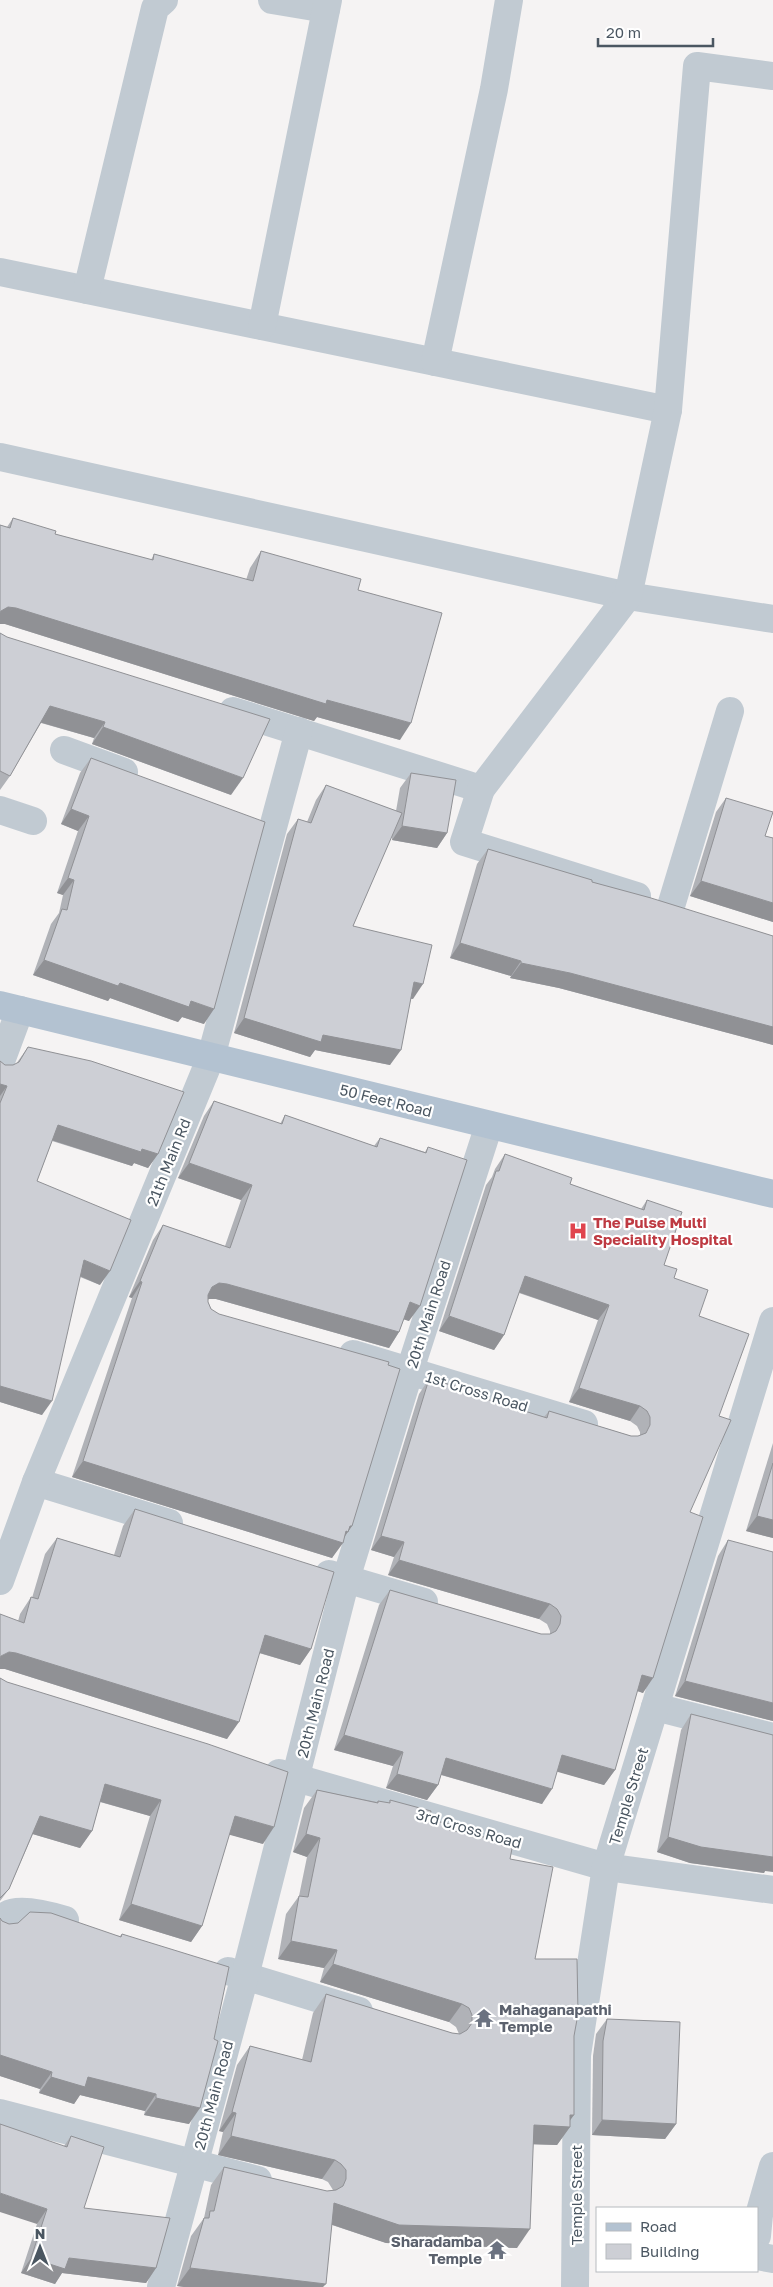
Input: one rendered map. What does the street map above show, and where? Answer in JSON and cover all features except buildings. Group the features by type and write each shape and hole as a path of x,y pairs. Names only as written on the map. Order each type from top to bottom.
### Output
{"main road":[{"name":"50 Feet Road","path":"10,1008 773,1194"}],"street":[{"path":"88,290 155,8 164,0"},
{"path":"262,326 327,5 272,0"},
{"path":"435,362 494,89 509,0"},
{"path":"699,915 464,842 481,788 628,596 668,410 697,66 773,76"},
{"path":"0,272 668,410"},
{"path":"0,457 628,596 773,619"},
{"path":"206,702 481,788"},
{"path":"671,906 730,711"},
{"name":"21th Main Rd","path":"0,1581 36,1482 211,1057 299,732"},
{"path":"64,750 146,780"},
{"path":"0,810 33,821"},
{"path":"246,817 273,827"},
{"path":"0,1064 10,1008"},
{"name":"20th Main Road","path":"161,2287 245,1976 346,1579 410,1370 489,1125"},
{"name":"Temple Street","path":"575,2287 577,2055 606,1867 773,1321"},
{"name":"1st Cross Road","path":"325,1346 410,1370 606,1431"},
{"path":"36,1482 196,1532"},
{"path":"707,1536 735,1544"},
{"path":"309,1567 450,1609"},
{"path":"654,1707 773,1737"},
{"name":"3rd Cross Road","path":"253,1764 296,1779 606,1867 773,1890"},
{"path":"0,1925 6,1916 14,1912 47,1914 85,1926"},
{"path":"207,1965 387,2020"},
{"path":"0,2113 194,2165 280,2185"},
{"path":"758,2226 759,2215 773,2166"},
{"path":"758,2256 773,2259"}],"place":[{"name":"The Pulse Multi Speciality Hospital","path":"578,1231"},
{"name":"Mahaganapathi Temple","path":"484,2018"},
{"name":"Sharadamba Temple","path":"497,2250"}]}
